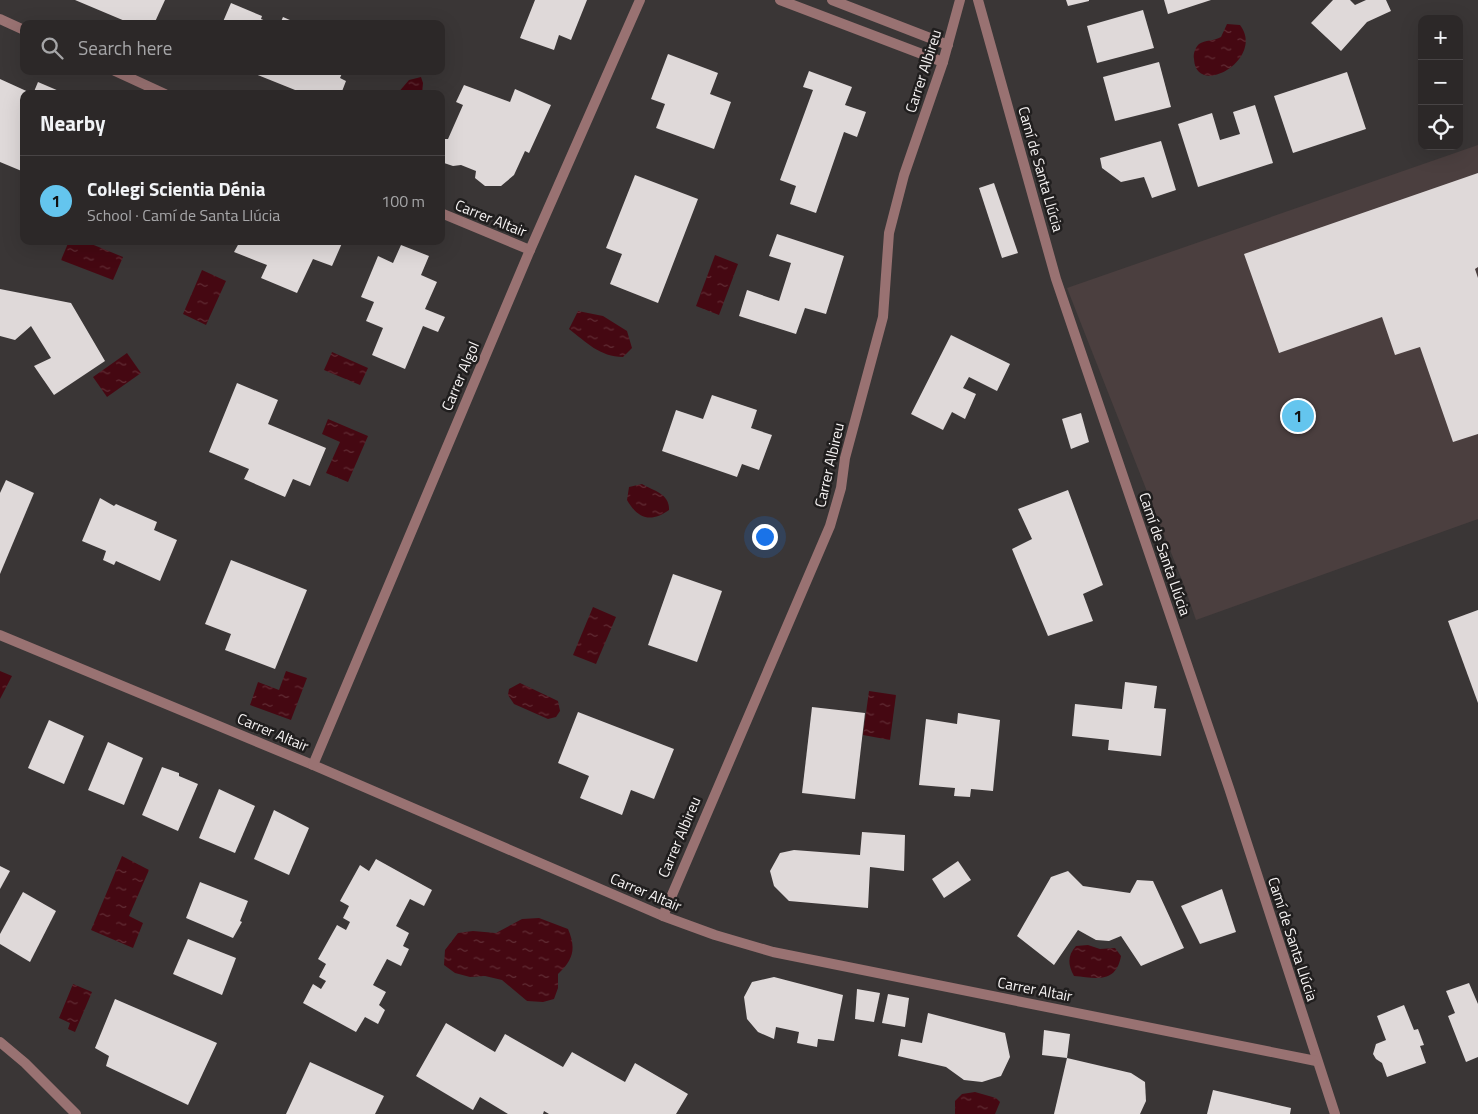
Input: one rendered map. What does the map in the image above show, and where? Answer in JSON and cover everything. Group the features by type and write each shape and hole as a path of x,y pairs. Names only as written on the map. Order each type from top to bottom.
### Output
{"street":[{"name":"Carrer Algol","path":"313,766 530,250 640,0"},
{"path":"780,0 943,62"},
{"path":"832,0 948,44"},
{"name":"Carrer Albireu","path":"663,916 830,526 841,488 845,458 883,316 889,233 904,175 943,62 960,0"},
{"name":"Camí de Santa Llúcia","path":"978,0 1056,279 1229,788 1316,1061 1335,1114"},
{"path":"0,20 20,28"},
{"path":"124,75 156,90"},
{"name":"Carrer Altair","path":"445,215 530,250"},
{"name":"Carrer Altair","path":"0,635 313,766 663,916 715,935 773,952 1316,1061"},
{"path":"0,1042 25,1063 76,1114"}],"shaded area":[{"path":"1478,145 1478,519 1196,620 1067,288"}],"water":[{"path":"1227,24 1240,25 1246,38 1244,50 1237,61 1227,70 1216,75 1206,75 1198,70 1194,57 1195,49 1201,43 1221,37"},
{"path":"421,77 422,90 400,90 409,80"},
{"path":"67,245 94,245 123,257 113,280 61,260"},
{"path":"715,255 738,264 719,315 696,306"},
{"path":"202,270 226,281 206,325 183,314"},
{"path":"578,311 603,316 627,331 632,348 623,357 600,352 594,348 569,329"},
{"path":"332,352 368,368 360,385 324,370"},
{"path":"127,353 141,373 107,397 93,377"},
{"path":"328,419 368,436 348,482 326,473 340,442 322,434"},
{"path":"642,484 664,497 669,505 669,510 651,518 640,515 627,500 629,487"},
{"path":"593,607 616,617 596,664 573,655"},
{"path":"0,671 12,676 0,699"},
{"path":"286,671 307,678 291,720 250,705 258,682 279,690"},
{"path":"520,683 558,701 560,711 556,717 548,719 514,704 508,695 509,689"},
{"path":"869,691 896,695 890,740 863,735"},
{"path":"122,856 149,870 129,916 143,923 133,948 91,930"},
{"path":"539,918 568,929 571,936 572,953 558,974 558,988 554,999 543,1002 527,1001 502,980 485,976 470,977 455,973 444,965 445,950 458,933 473,931 496,933 522,919"},
{"path":"1088,945 1100,949 1115,948 1121,956 1115,971 1110,975 1097,978 1074,976 1070,964 1071,953 1076,946"},
{"path":"73,984 92,992 75,1032 68,1029 70,1023 59,1018"},
{"path":"975,1092 996,1098 1000,1102 995,1114 955,1114 955,1101 962,1094"}],"building":[{"path":"75,0 165,0 156,20 122,20"},
{"path":"535,0 587,0 571,40 559,35 554,50 520,38"},
{"path":"1066,0 1089,0 1089,1 1068,6"},
{"path":"1164,0 1211,0 1168,14"},
{"path":"1333,0 1350,0 1355,5 1366,0 1386,0 1391,11 1367,22 1341,51 1311,23"},
{"path":"231,3 262,16 261,19 263,20 224,20"},
{"path":"1143,10 1154,48 1097,63 1087,26"},
{"path":"668,54 718,73 710,94 731,102 714,149 656,128 665,104 651,99"},
{"path":"1159,62 1171,107 1115,121 1103,77"},
{"path":"809,71 852,87 845,105 866,112 857,137 844,132 816,213 790,204 796,186 780,180 813,90 803,87"},
{"path":"1347,72 1366,129 1293,153 1274,96"},
{"path":"258,75 341,75 340,78 346,81 343,90 295,90"},
{"path":"0,79 24,90 20,90 20,170 0,162"},
{"path":"38,82 57,90 35,90"},
{"path":"464,85 510,102 515,89 551,105 529,153 525,151 514,175 501,186 485,186 475,178 476,171 461,165 453,166 445,163 445,139 448,139 463,105 456,102"},
{"path":"1255,105 1273,163 1198,187 1178,124 1212,113 1220,140 1240,134 1233,112"},
{"path":"1161,141 1176,190 1152,198 1144,177 1121,182 1102,168 1100,158"},
{"path":"1478,173 1478,267 1475,269 1478,278 1478,434 1453,442 1420,347 1395,355 1382,317 1279,353 1244,254"},
{"path":"635,175 698,199 658,303 610,284 622,254 606,248"},
{"path":"994,183 1018,253 1002,258 979,188"},
{"path":"777,234 844,256 826,314 805,308 796,334 739,316 747,290 779,301 791,263 769,256"},
{"path":"238,245 341,245 332,266 313,259 297,293 261,278 267,265 234,252"},
{"path":"401,245 429,256 421,275 437,282 425,309 445,317 438,332 423,326 405,369 372,355 383,328 366,321 374,302 361,297 378,256 393,263"},
{"path":"0,289 71,303 105,361 54,395 34,366 51,358 31,326 15,340 0,336"},
{"path":"951,335 1010,364 997,391 969,377 963,388 976,394 965,419 952,412 943,430 911,414"},
{"path":"237,383 278,400 268,424 326,448 310,486 293,479 285,497 244,479 249,469 209,452"},
{"path":"712,395 757,410 751,428 772,435 759,470 742,464 737,477 662,451 676,410 703,419"},
{"path":"1081,413 1089,442 1071,449 1062,419"},
{"path":"6,480 34,493 0,574 0,493"},
{"path":"1068,490 1103,585 1083,594 1093,621 1048,636 1012,549 1032,539 1018,509"},
{"path":"100,498 114,506 116,504 157,522 154,530 177,540 160,581 116,561 114,565 103,560 106,551 82,541"},
{"path":"231,560 307,590 275,669 225,650 231,634 205,624"},
{"path":"673,574 722,591 697,662 648,645"},
{"path":"1478,610 1478,703 1448,621"},
{"path":"1125,682 1157,686 1154,708 1166,709 1161,756 1108,750 1109,740 1072,736 1075,704 1122,709"},
{"path":"812,707 865,713 855,799 802,793"},
{"path":"578,712 674,749 654,799 631,790 622,815 580,798 589,776 558,763"},
{"path":"958,713 1000,720 993,791 971,789 970,797 954,796 955,788 919,785 926,719 957,724"},
{"path":"49,720 84,736 64,784 28,768"},
{"path":"108,742 143,758 124,805 88,790"},
{"path":"162,767 179,773 179,776 198,784 178,831 142,815"},
{"path":"219,789 255,806 235,853 199,838"},
{"path":"274,810 309,828 289,875 254,859"},
{"path":"862,832 905,835 904,871 870,867 868,908 789,901 774,886 770,871 780,853 794,850 860,855"},
{"path":"376,859 432,890 424,906 410,899 396,926 409,933 403,946 409,949 401,966 387,959 373,985 386,992 379,1005 385,1010 378,1024 365,1017 356,1032 303,1003 313,984 321,989 326,981 319,977 326,964 318,959 337,925 346,930 350,922 343,918 349,906 340,901 360,865 369,871"},
{"path":"958,861 971,880 944,898 932,879"},
{"path":"0,866 10,871 0,889"},
{"path":"1068,871 1083,886 1130,893 1137,880 1153,881 1184,948 1141,966 1121,936 1109,941 1096,940 1078,930 1054,965 1017,936 1051,877"},
{"path":"200,882 248,901 240,921 242,922 233,938 186,918"},
{"path":"1222,889 1236,932 1200,944 1181,906"},
{"path":"23,892 56,911 30,962 0,944 0,934"},
{"path":"188,939 236,958 222,995 173,974"},
{"path":"774,977 843,995 834,1041 818,1039 817,1047 797,1043 799,1032 776,1027 774,1039 758,1032 747,1019 744,997 752,982"},
{"path":"1469,983 1478,1004 1478,1057 1466,1062 1448,1016 1455,1013 1446,991"},
{"path":"857,989 880,993 874,1022 855,1019"},
{"path":"888,994 909,998 905,1027 882,1023"},
{"path":"115,999 217,1043 188,1105 106,1066 109,1056 95,1048"},
{"path":"1404,1005 1414,1030 1418,1029 1424,1045 1420,1046 1426,1063 1387,1077 1382,1063 1373,1054 1376,1044 1386,1040 1377,1016"},
{"path":"928,1013 1005,1033 1010,1057 1001,1076 982,1082 964,1080 946,1067 898,1056 901,1039 922,1043"},
{"path":"446,1023 495,1052 505,1034 563,1067 572,1052 625,1082 635,1063 688,1094 676,1114 549,1114 544,1111 543,1114 508,1114 480,1097 473,1110 416,1076"},
{"path":"1044,1030 1070,1034 1067,1058 1042,1055"},
{"path":"1067,1058 1131,1073 1145,1082 1146,1101 1140,1114 1054,1114"},
{"path":"310,1062 384,1096 375,1114 286,1114"},
{"path":"1213,1090 1291,1108 1290,1114 1207,1114"}],"place":[{"name":"Col·legi Scientia Dénia","path":"1298,416"}]}
